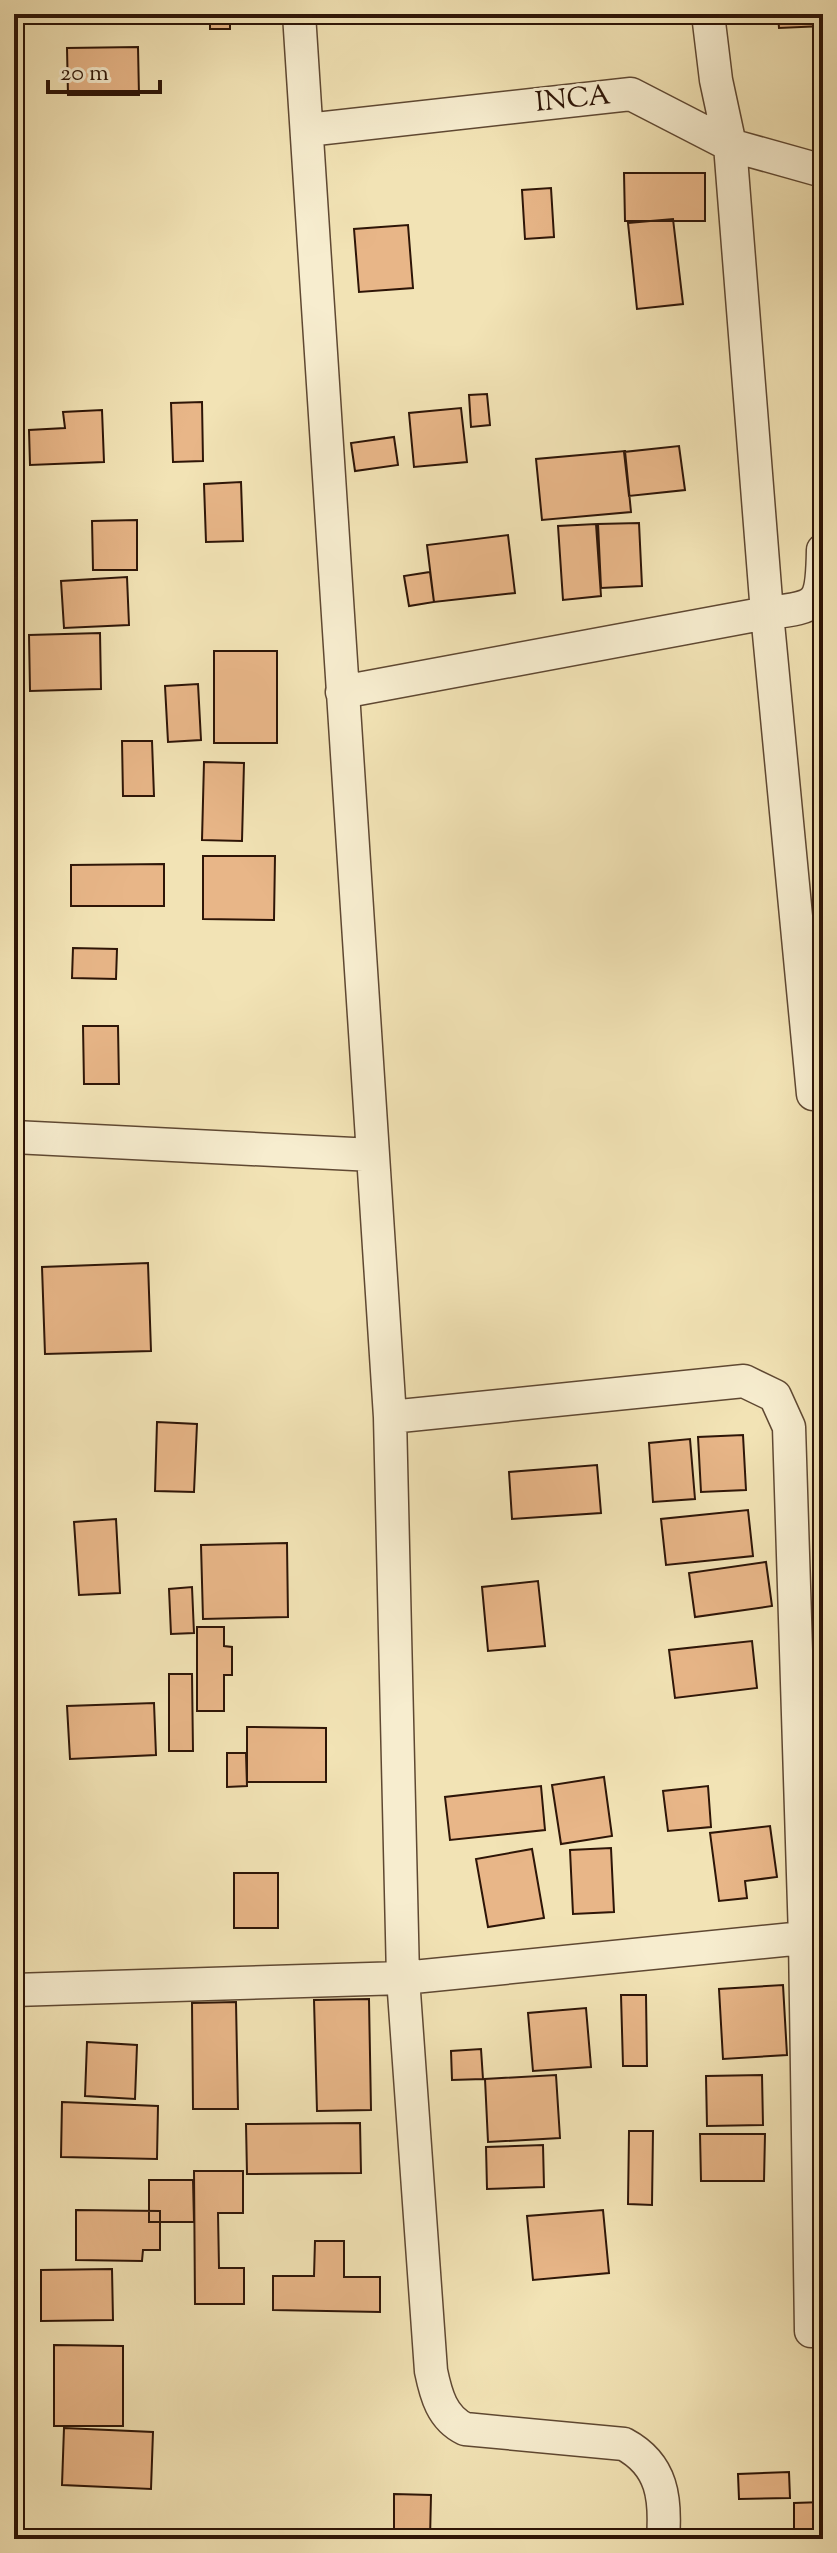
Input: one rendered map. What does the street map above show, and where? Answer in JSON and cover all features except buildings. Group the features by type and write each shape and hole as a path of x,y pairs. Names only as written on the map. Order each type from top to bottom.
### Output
{"street":[{"path":"299,14 390,1417 403,1978 431,2371 445,2412 453,2423 465,2429 624,2444 636,2451 654,2469 659,2480 665,2508 663,2539"},
{"path":"708,14 716,80 730,145 767,613 813,1094"},
{"name":"INCA","path":"307,130 631,94 730,145 823,171"},
{"path":"342,692 767,613 807,609 818,597 823,550"},
{"path":"14,1137 373,1155"},
{"path":"390,1417 744,1381 775,1396 789,1427 814,1937 811,2331"},
{"path":"14,1990 403,1978 814,1937"}]}
